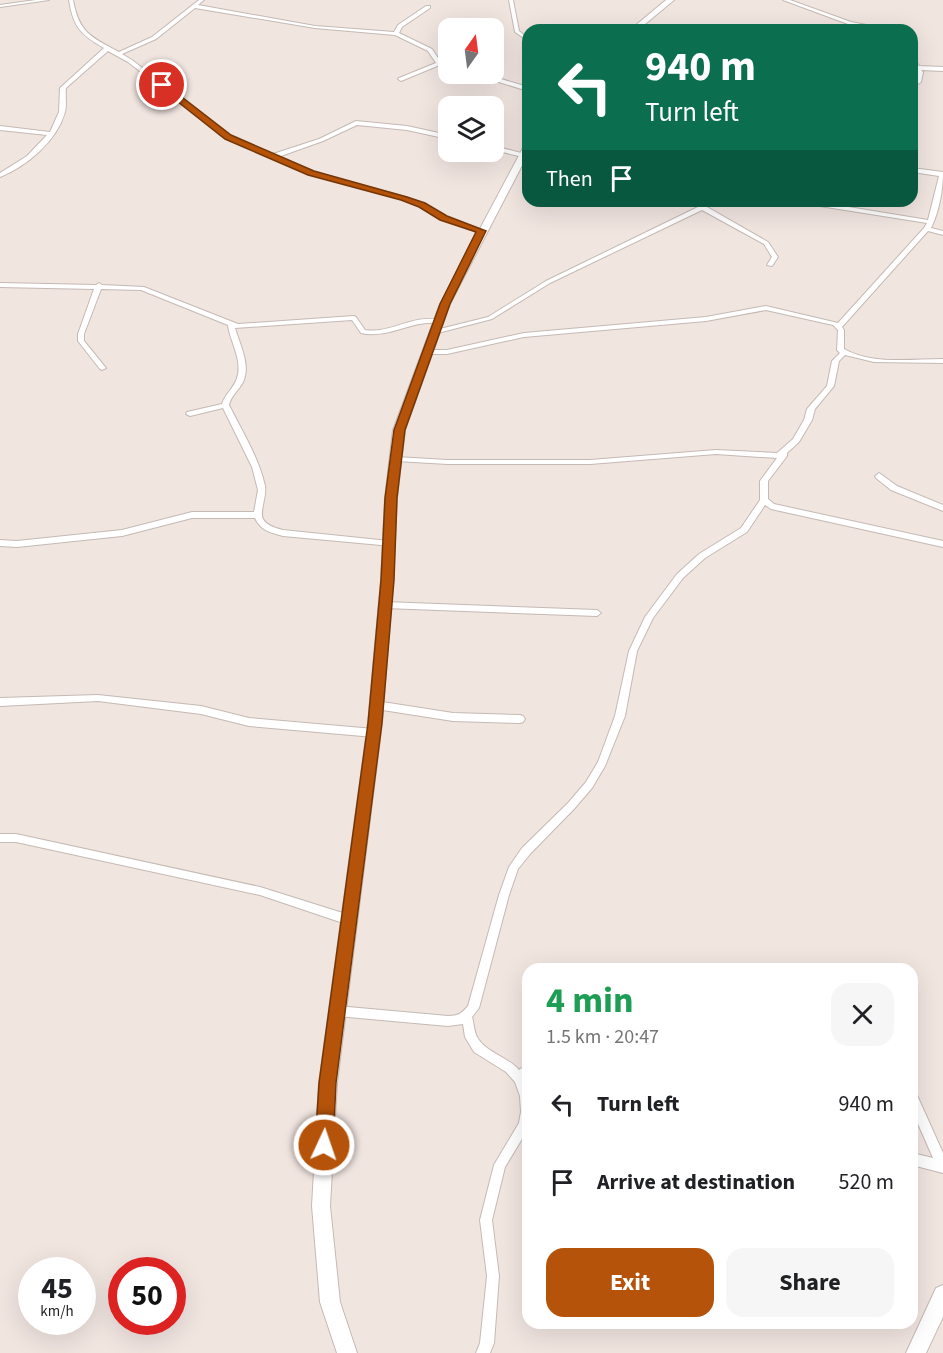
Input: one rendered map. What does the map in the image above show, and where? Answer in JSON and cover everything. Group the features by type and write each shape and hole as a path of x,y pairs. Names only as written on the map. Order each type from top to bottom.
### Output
{"main road":[{"path":"641,24 670,0"},
{"path":"347,1353 330,1302 321,1206 328,1083 374,733 399,430 436,326 522,156"},
{"path":"916,1353 943,1295"}],"street":[{"path":"0,6 47,0"},
{"path":"71,0 75,18 81,29 119,54 228,137 311,173 404,198 444,218 482,231"},
{"path":"119,54 154,38 202,0"},
{"path":"511,0 517,32 522,36"},
{"path":"786,0 856,24"},
{"path":"195,6 315,27 396,33 430,50 439,64 401,79"},
{"path":"396,33 400,26 428,7"},
{"path":"0,175 22,163 51,134 62,112 63,88 108,48"},
{"path":"918,82 919,68 943,69"},
{"path":"504,82 522,87"},
{"path":"274,156 321,141 356,123 407,128 438,134"},
{"path":"0,128 51,134"},
{"path":"504,149 522,150"},
{"path":"918,171 943,174 929,226 839,326 839,348 843,352 869,358 943,362"},
{"path":"0,285 99,285 142,288 154,291 231,326 354,318 363,332 373,334 425,319 436,326 490,318 548,282 703,207 766,243 775,257 770,265"},
{"path":"832,207 929,226 943,233"},
{"path":"99,285 81,334 81,341 102,368"},
{"path":"427,352 447,352 524,335 706,319 766,308 802,314 839,326"},
{"path":"225,405 239,383 242,372 231,326"},
{"path":"337,1011 461,1021 474,1008 504,895 514,867 589,785 602,763 620,716 633,651 649,617 672,585 690,566 744,530 764,500 764,482 808,420 811,409 830,386 836,361 843,352"},
{"path":"190,414 225,405"},
{"path":"225,405 256,467 262,490 258,515 264,526 283,533 389,544"},
{"path":"396,459 448,462 579,462 638,460 716,452 771,457 785,452"},
{"path":"753,455 776,465"},
{"path":"879,476 894,488 943,508"},
{"path":"764,500 771,506 943,544"},
{"path":"0,543 17,544 122,532 192,515 258,515"},
{"path":"385,605 597,613"},
{"path":"0,702 98,698 201,710 249,722 374,733"},
{"path":"376,705 453,717 520,719"},
{"path":"0,838 16,838 260,891 349,920"},
{"path":"466,1017 471,1037 478,1048 510,1068 522,1073"},
{"path":"918,1111 943,1167"},
{"path":"483,1353 488,1332 493,1276 486,1220 500,1165 522,1128"},
{"path":"918,1161 943,1167"}],"route":[{"path":"162,85 228,137 311,173 404,198 444,218 482,231 445,304 399,430 391,498 387,580 375,723 328,1083 324,1145"}]}
